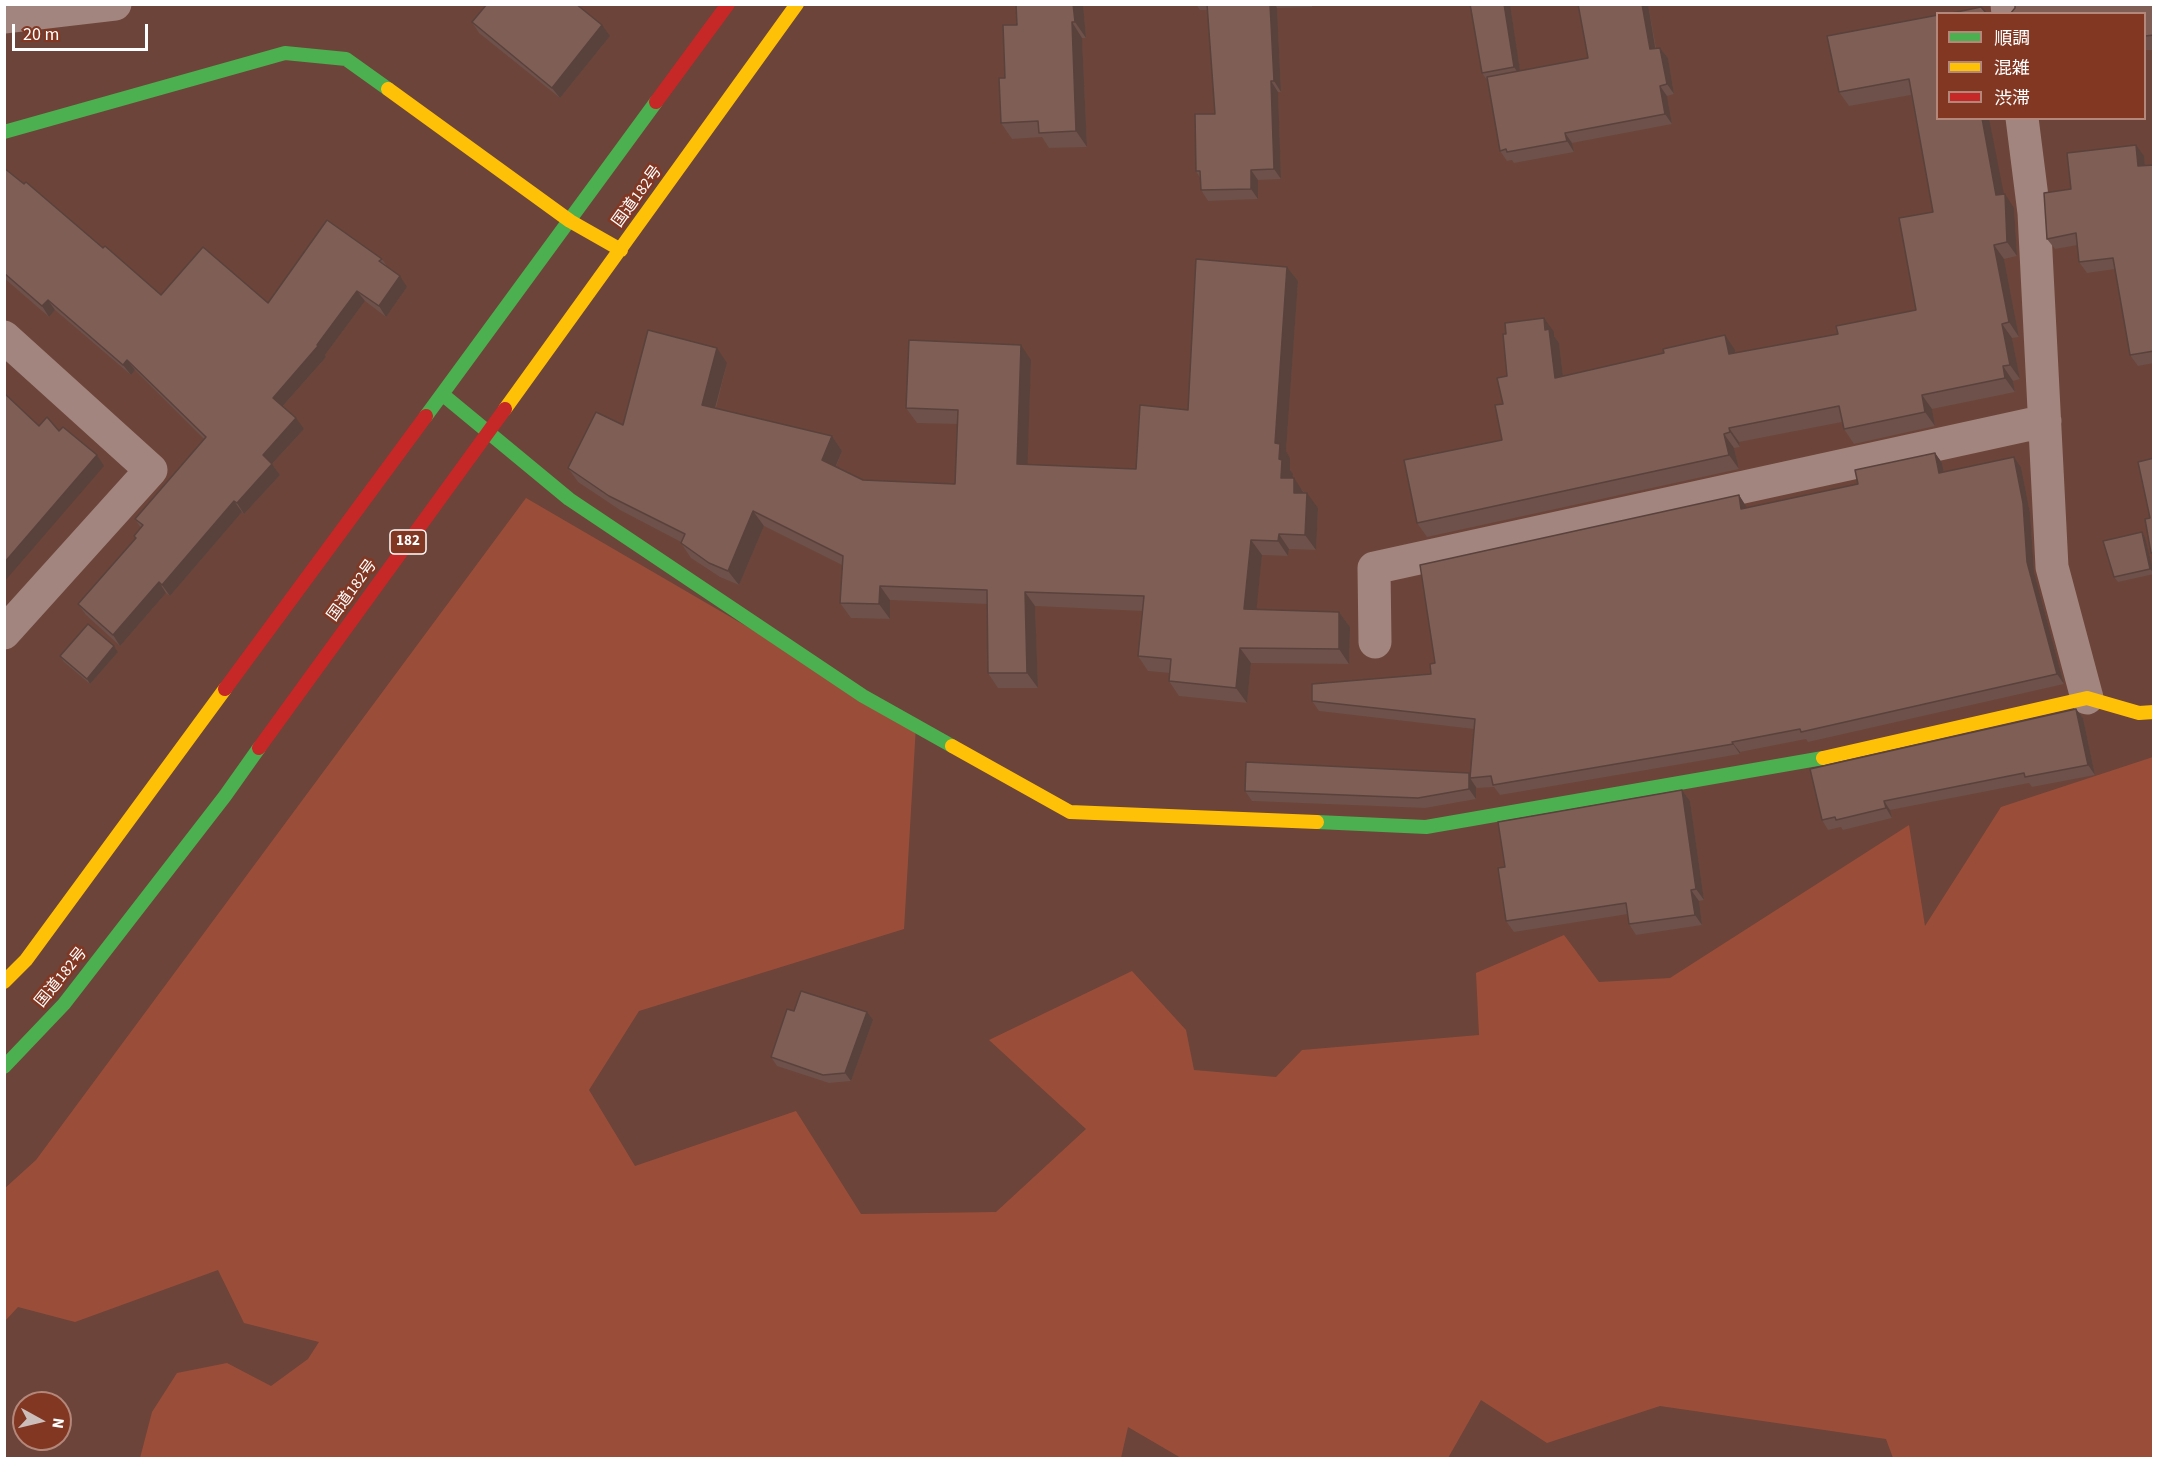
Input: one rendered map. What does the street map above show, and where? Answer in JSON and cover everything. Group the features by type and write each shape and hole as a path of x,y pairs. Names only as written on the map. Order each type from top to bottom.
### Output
{"main road":[{"path":"4,982 26,960 728,4"},
{"name":"国道182号","path":"4,1067 64,1004 225,796 797,4"},
{"path":"4,132 285,53 346,59 570,221 621,250"},
{"path":"442,394 569,499 863,696 1070,812 1426,827 1800,763 2087,698 2139,713 2154,712"}],"street":[{"path":"4,17 116,4"},
{"path":"2022,120 2034,213 2052,567 2087,698"},
{"path":"4,337 151,470 4,633"},
{"path":"1375,642 1374,568 2045,421"}],"shaded area":[{"path":"526,498 916,725 904,929 639,1011 589,1090 635,1166 796,1111 861,1214 996,1212 1086,1129 989,1040 1132,971 1186,1030 1194,1070 1276,1077 1302,1050 1479,1035 1476,973 1564,935 1599,982 1670,978 1909,825 1925,926 2001,807 2153,757 2153,1458 1893,1458 1886,1439 1660,1406 1547,1443 1481,1400 1448,1458 1181,1458 1128,1427 1121,1458 140,1458 152,1412 177,1373 227,1363 271,1386 308,1359 319,1342 244,1323 218,1270 75,1322 18,1307 5,1321 4,1189 36,1160"}],"building":[{"path":"487,4 576,4 602,25 552,88 472,22"},
{"path":"1016,4 1073,4 1076,131 1039,133 1038,121 1001,123 999,78 1005,78 1003,25 1017,25"},
{"path":"1207,4 1270,4 1274,81 1271,81 1274,169 1251,170 1251,189 1201,190 1200,171 1196,171 1195,114 1215,114"},
{"path":"1470,4 1504,4 1514,67 1482,73"},
{"path":"1578,4 1642,4 1650,49 1660,48 1667,84 1660,86 1665,114 1565,133 1567,141 1507,152 1506,149 1500,151 1487,77 1588,58"},
{"path":"2015,4 2154,4 2154,35 2146,36 2146,12 2012,12"},
{"path":"1981,7 1985,12 1957,12"},
{"path":"1936,15 1936,120 1982,120 1996,195 2005,194 2007,242 1994,245 2009,322 2002,324 2010,365 2003,366 2005,378 1922,395 1925,412 1844,429 1839,406 1729,428 1730,432 1724,434 1729,455 1417,523 1404,460 1502,440 1495,405 1503,404 1497,378 1507,376 1503,334 1506,334 1505,323 1544,318 1545,330 1549,329 1555,378 1664,353 1663,349 1725,335 1729,354 1838,334 1836,326 1916,310 1899,218 1933,212 1909,79 1839,92 1827,36"},
{"path":"2136,145 2138,166 2154,165 2154,351 2130,355 2113,258 2079,262 2076,233 2047,239 2044,193 2071,189 2067,153"},
{"path":"4,168 24,184 26,182 161,295 203,247 268,303 327,220 382,259 379,261 400,276 379,306 357,291 318,346 273,398 296,418 263,455 272,464 237,503 234,501 162,585 159,582 113,635 78,604 136,538 134,536 143,525 135,519 206,437 127,360 123,365 48,300 42,306 4,273"},
{"path":"1196,259 1287,267 1275,443 1280,444 1281,478 1294,478 1294,493 1307,493 1305,535 1279,534 1278,541 1251,540 1244,609 1339,612 1339,649 1240,648 1236,688 1169,681 1171,659 1138,656 1144,596 1025,592 1027,673 988,673 987,590 880,586 879,604 840,603 843,556 753,511 728,571 709,563 681,543 685,534 609,496 568,468 596,412 623,425 648,330 717,348 702,405 832,436 822,460 863,480 955,484 958,410 906,408 909,340 1021,345 1017,464 1136,469 1140,405 1188,410"},
{"path":"4,393 39,426 47,417 59,431 63,427 97,455 4,563"},
{"path":"1935,453 1939,473 2014,457 2023,503 2027,562 2057,674 1801,732 1800,729 1732,742 1733,744 1493,785 1491,776 1470,778 1475,719 1312,701 1312,684 1431,674 1430,664 1435,663 1420,565 1739,495 1741,509 1858,484 1855,470"},
{"path":"2154,458 2154,552 2151,553 2145,519 2150,518 2138,462"},
{"path":"2142,532 2150,569 2114,577 2103,541"},
{"path":"88,624 114,646 87,679 60,656"},
{"path":"2076,709 2088,765 2025,777 2024,773 1884,801 1886,808 1836,820 1835,817 1822,820 1810,769"},
{"path":"1246,762 1469,773 1469,789 1418,798 1245,791"},
{"path":"1682,790 1696,889 1691,890 1695,915 1629,924 1626,903 1506,921 1498,868 1505,867 1498,822"},
{"path":"801,991 867,1012 845,1073 823,1075 771,1057 787,1009 794,1011"}],"traffic: fast":[{"path":"4,132 285,53 346,59 388,89"},
{"path":"426,416 656,102"},
{"path":"442,394 569,499 863,696 952,746"},
{"path":"4,1067 64,1004 225,796 259,748"},
{"path":"1317,822 1426,827 1823,758"}],"traffic: slow":[{"path":"505,409 797,4"},
{"path":"388,89 570,221 621,250"},
{"path":"4,982 26,960 225,689"},
{"path":"1823,758 2087,698 2139,713 2154,712"},
{"path":"952,746 1070,812 1317,822"}],"traffic: jam":[{"path":"656,102 728,4"},
{"path":"259,748 505,409"},
{"path":"225,689 426,416"}]}
